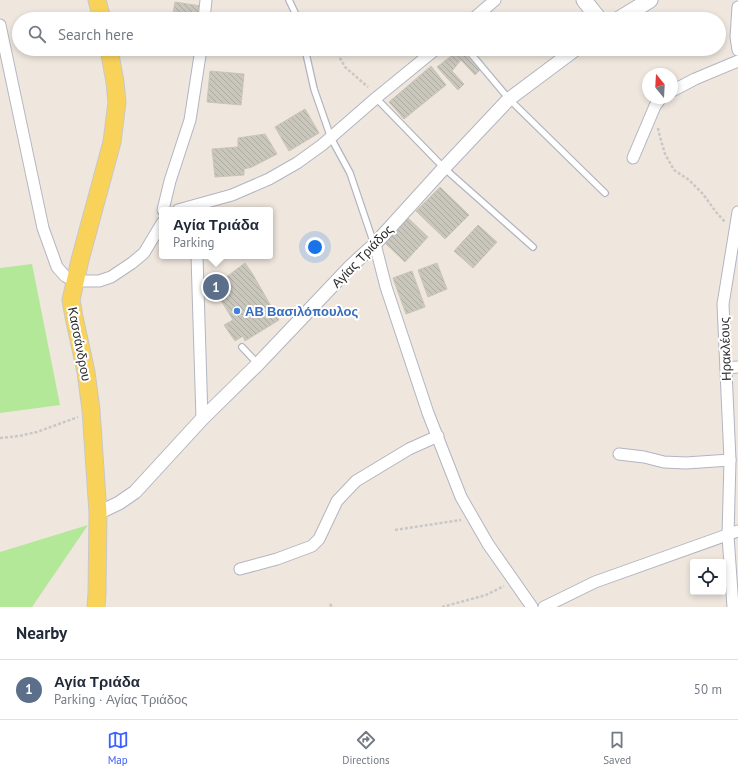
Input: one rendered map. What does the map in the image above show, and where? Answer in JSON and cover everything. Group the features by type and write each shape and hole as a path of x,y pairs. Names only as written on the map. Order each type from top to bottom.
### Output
{"main road":[{"path":"97,0 100,12"},
{"path":"584,0 593,12"},
{"path":"630,12 650,0"},
{"name":"Κασσάνδρου","path":"96,607 98,513 91,410 86,372 71,300 74,281 112,142 117,102 111,56"}],"street":[{"path":"205,12 206,0"},
{"path":"480,12 495,0"},
{"path":"738,7 736,37 738,50"},
{"path":"0,25 43,228 57,267 65,276 74,281 99,281 111,277 121,271 144,252 159,226"},
{"path":"164,207 170,181 190,120 200,56"},
{"path":"196,207 232,195 269,179 297,163 331,138 376,98 427,56"},
{"name":"Αγίας Τριάδος","path":"98,513 119,503 135,492 202,420 374,244 509,99 567,56"},
{"path":"678,88 738,61"},
{"path":"632,158 657,104"},
{"name":"Ηρακλέους","path":"733,607 733,533 723,304 738,212"},
{"path":"374,244 386,287 461,497 488,544 532,607"},
{"path":"197,259 202,420"},
{"path":"726,368 738,366"},
{"path":"240,569 277,559 312,546 319,539 337,501 356,481 409,449 438,436"},
{"path":"619,454 664,462 686,463 730,460"},
{"path":"544,607 595,582 733,533"}],"lane":[{"path":"289,0 295,12"},
{"path":"307,56 314,90 331,138 350,173 374,244"},
{"path":"473,56 509,99 605,193"},
{"path":"376,98 444,168 533,247"},
{"path":"198,289 216,287"},
{"path":"242,347 258,364"}],"path":[{"path":"339,56 345,67 368,87"},
{"path":"658,104 660,137 665,154 674,170 689,180 703,194 716,212 734,232"},
{"path":"0,438 37,432 56,424 72,420 91,410"},
{"path":"395,530 472,518"},
{"path":"442,607 486,595 514,582"}],"green space":[{"path":"32,264 60,405 0,413 0,268"},
{"path":"88,525 32,607 0,607 0,552"}],"building":[{"path":"175,2 201,6 200,12 173,12"},
{"path":"451,56 467,56 480,70 475,75 461,60 452,71 464,84 458,90 437,67"},
{"path":"431,66 446,85 404,119 389,102"},
{"path":"210,71 244,74 241,105 207,102"},
{"path":"305,109 319,133 289,151 275,127"},
{"path":"265,134 277,154 252,167 244,169 244,175 215,177 212,149 238,147 238,138"},
{"path":"440,187 469,215 445,239 416,211"},
{"path":"407,217 428,237 405,262 384,242"},
{"path":"478,225 497,242 473,268 454,251"},
{"path":"245,263 279,320 245,341 243,336 235,341 224,325 233,320 217,294 231,286 225,278"},
{"path":"437,263 447,289 428,297 418,270"},
{"path":"412,271 425,307 406,314 393,278"}],"place":[{"name":"Αγία Τριάδα","path":"216,287"},
{"name":"ΑΒ Βασιλόπουλος","path":"237,311"}]}
